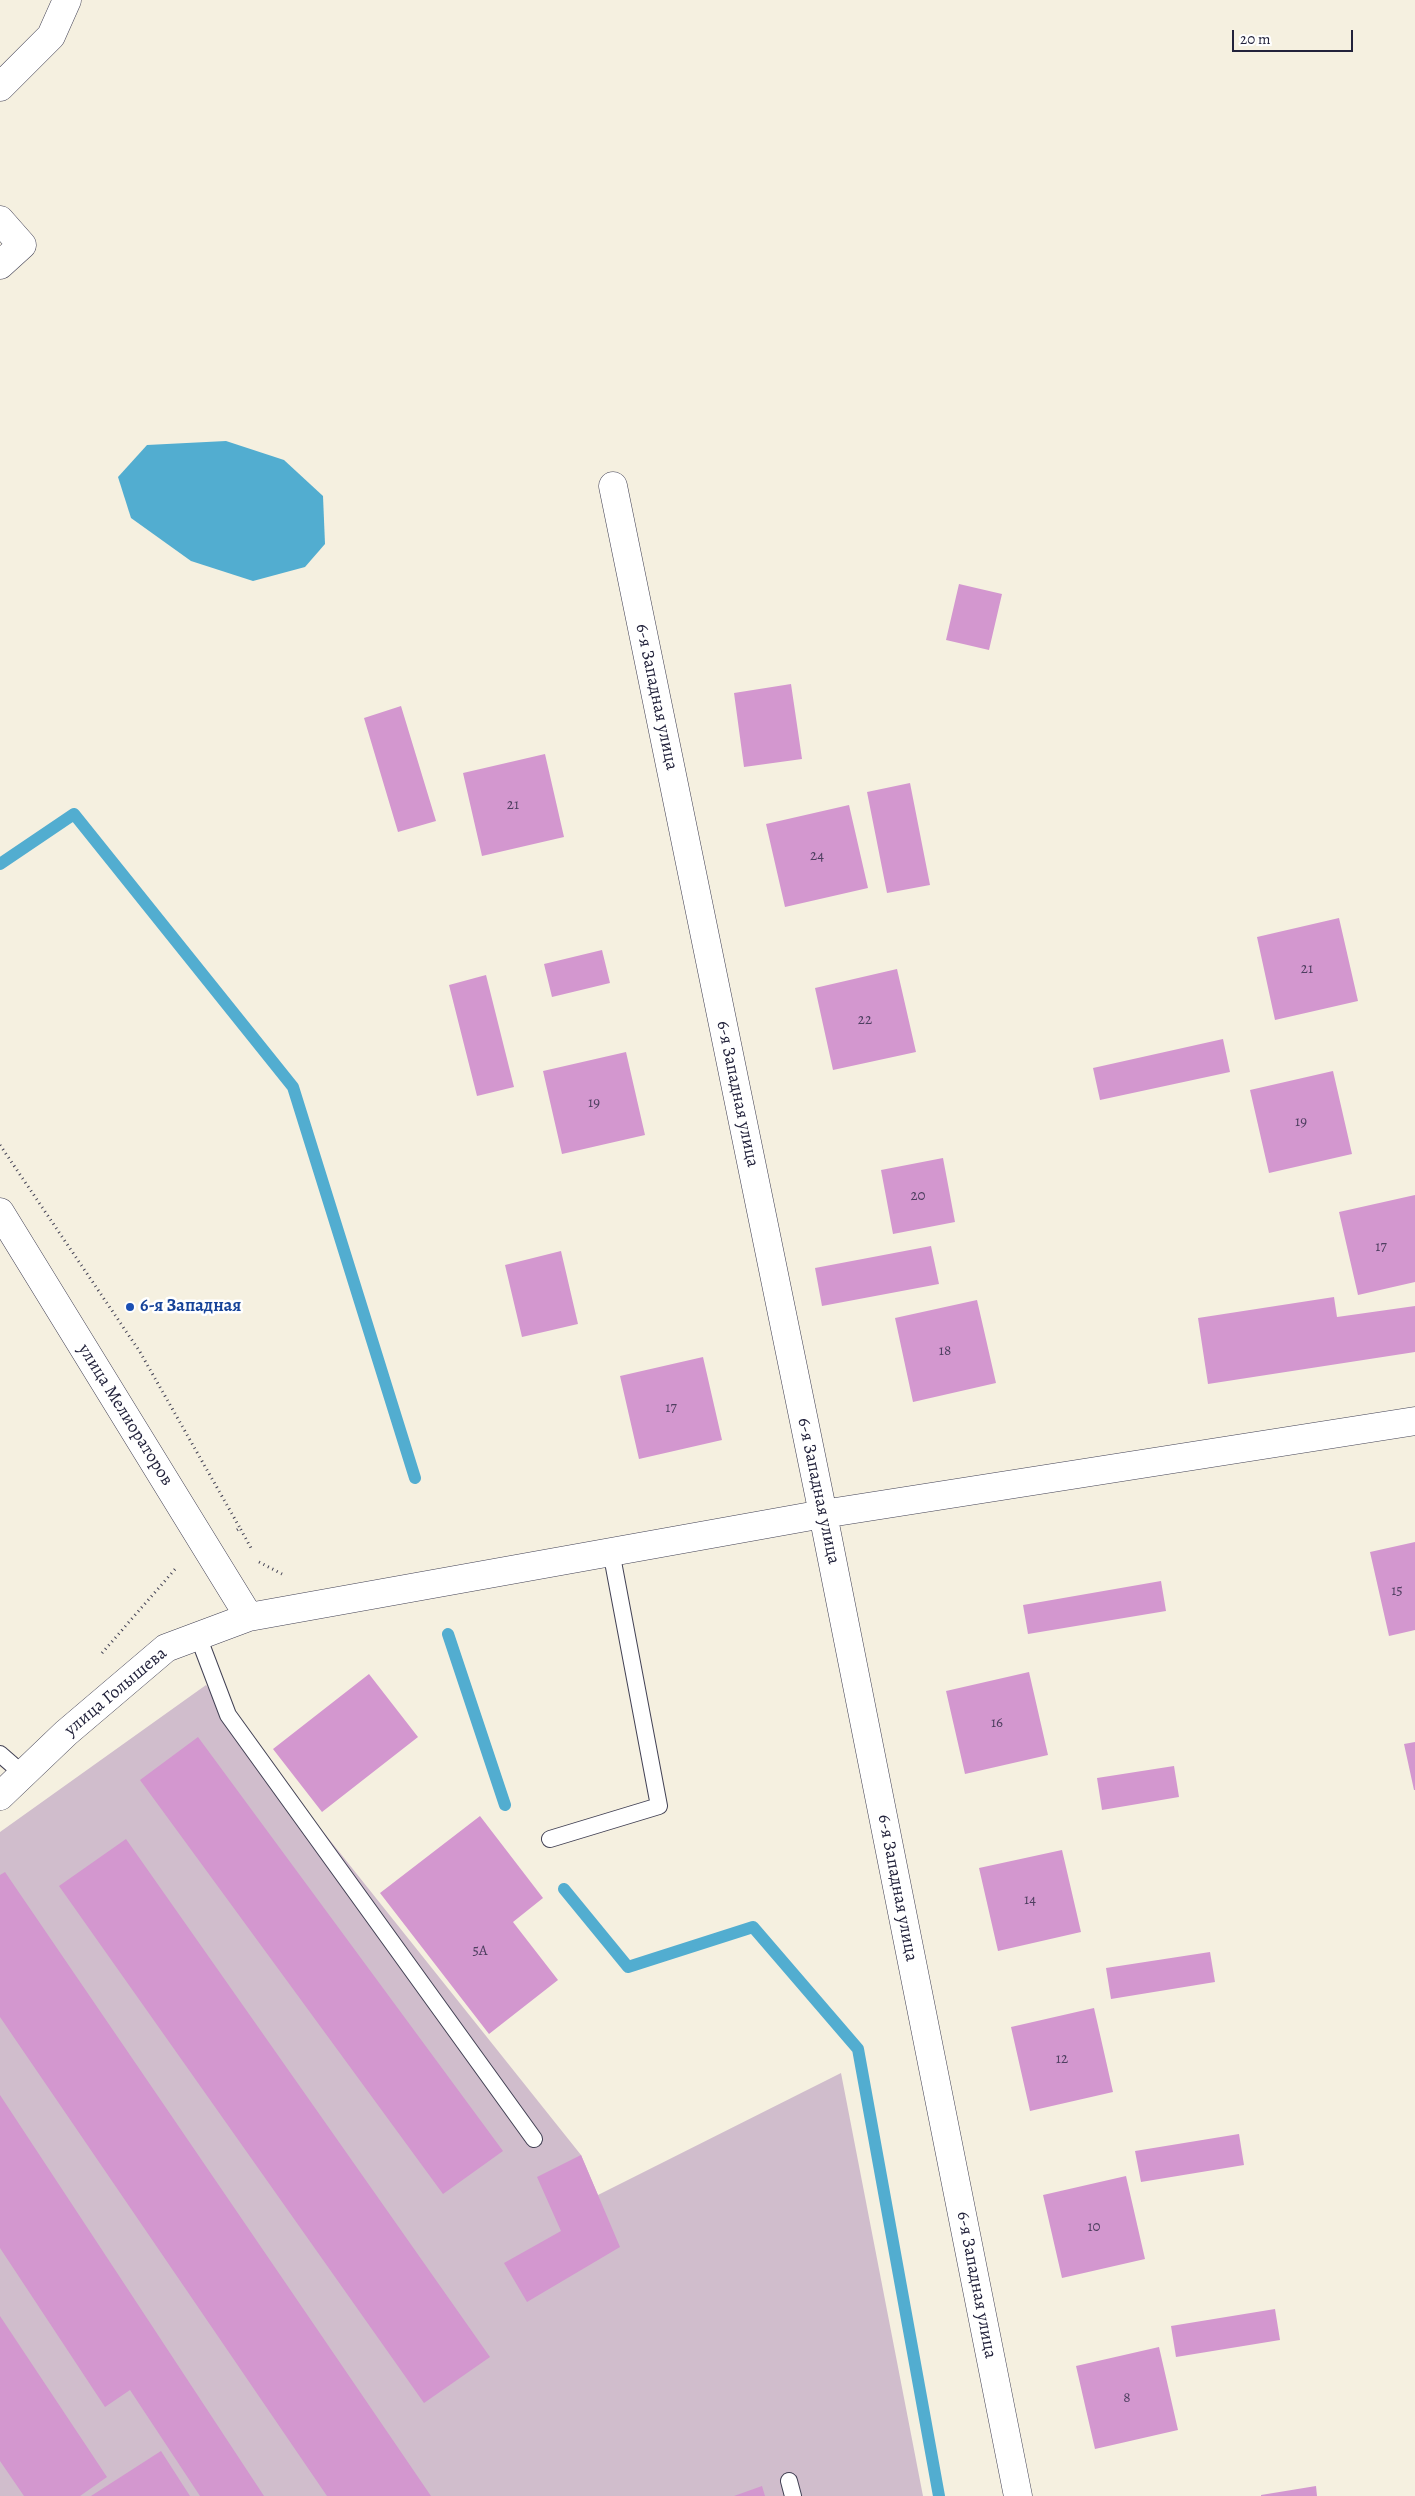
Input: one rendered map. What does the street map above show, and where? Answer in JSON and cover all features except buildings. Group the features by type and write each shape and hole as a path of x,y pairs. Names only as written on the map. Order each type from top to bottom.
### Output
{"street":[{"path":"0,87 51,36 67,0"},
{"path":"0,220 22,246 0,265"},
{"name":"6-я Западная улица","path":"613,486 824,1514 1018,2496"},
{"name":"улица Мелиораторов","path":"0,1212 249,1617"},
{"name":"улица Голышева","path":"0,1796 66,1734 166,1648 249,1617 824,1514 1415,1421"}],"lane":[{"path":"550,1839 659,1806 611,1551"},
{"path":"198,1636 228,1715 534,2139"},
{"path":"0,1754 23,1774"}],"path":[{"path":"0,1145 140,1352 240,1528"}],"shaded area":[{"path":"206,1685 581,2155 598,2195 841,2073 923,2496 0,2496 0,1832"}],"water":[{"path":"226,441 284,460 323,496 325,544 305,567 253,581 191,561 131,518 118,477 147,445"}],"waterway":[{"path":"0,864 74,814 293,1087 415,1478"},
{"path":"448,1634 505,1805"},
{"path":"564,1889 628,1967 753,1927 858,2049 939,2496"}],"place":[{"name":"6-я Западная","path":"130,1307"}]}
